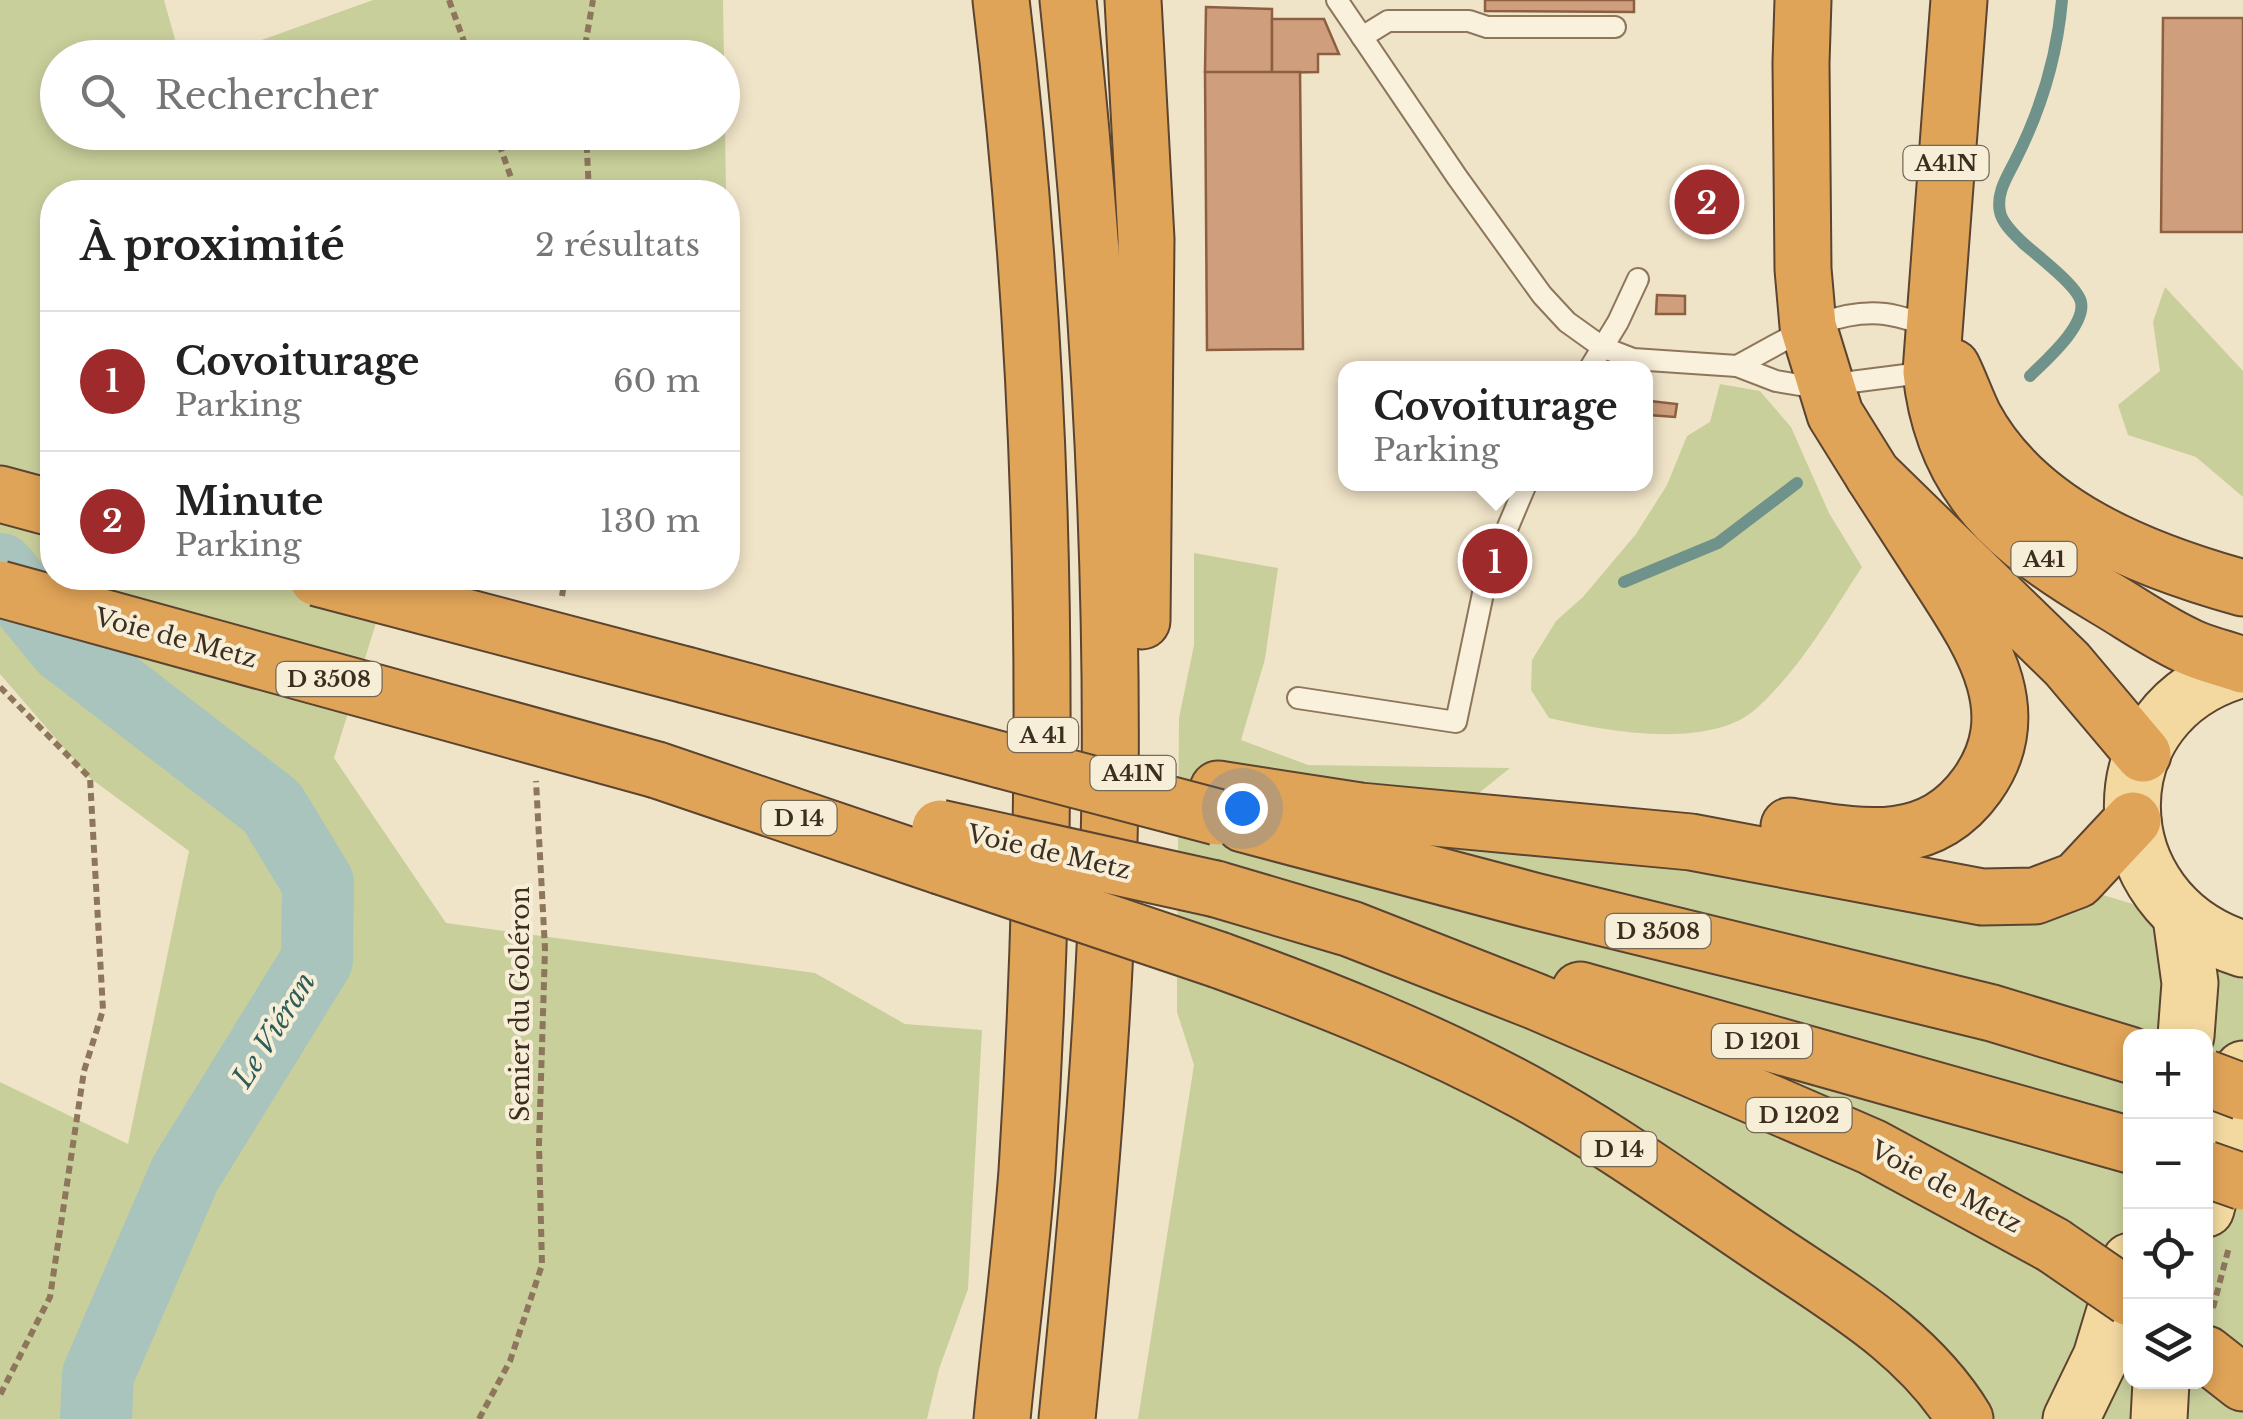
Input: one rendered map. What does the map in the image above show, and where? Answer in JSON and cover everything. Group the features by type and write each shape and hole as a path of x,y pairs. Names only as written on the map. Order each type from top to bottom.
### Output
{"highway":[{"name":"A 41","path":"1068,0 1100,354 1110,792 1096,1127 1068,1419"},
{"name":"A41N","path":"1096,1127 1116,1004 1138,716 1144,573 1146,239 1133,0"},
{"path":"1774,0 1800,63"},
{"path":"1448,819 1687,815 1883,837 1917,832 1951,813 1972,794 1993,757 2001,728 1998,690 1982,647 1848,440 1825,386 1808,326 1803,269 1800,63 1804,0"},
{"path":"1800,63 1826,0"},
{"name":"A41N","path":"1932,349 1959,0"},
{"name":"A 41","path":"1000,17 1027,268 1041,508 1044,690 1038,974 1028,1139 1002,1419"},
{"path":"1932,349 1976,420 2038,494 2070,518 2157,560 2243,588"},
{"name":"A41","path":"1932,349 1933,398 1952,453 1986,507 2020,543 2077,582 2192,648 2243,667"},
{"path":"1872,475 2067,664 2143,754"},
{"path":"0,494 40,505"},
{"name":"Voie de Metz","path":"0,590 940,847 1216,889 1352,929 1537,1002 1841,1133 2053,1246 2123,1293"},
{"name":"D 3508","path":"363,590 1001,760 1218,804 1534,901 1992,1013 2114,1050"},
{"path":"1218,804 1360,811 1691,842 1942,891 2004,898 2035,896 2077,880 2132,820"},
{"name":"D 14","path":"940,847 1391,1026 1525,1092 1610,1143 1894,1337 1923,1362 1965,1419"},
{"name":"D 1201","path":"1352,929 2123,1143"},
{"path":"2213,1081 2243,1092"},
{"path":"2213,1171 2243,1182"},
{"path":"2213,1344 2243,1383"}],"main road":[{"path":"2243,667 2186,697 2161,723 2143,754 2134,786 2132,820 2147,873 2162,896 2181,917 2210,936 2243,949"},
{"path":"2181,917 2190,982 2187,1029"},
{"path":"2218,1223 2243,1069"},
{"path":"2071,1419 2102,1357 2123,1285"},
{"path":"2159,1419 2161,1389"}],"lane":[{"path":"1337,0 1542,295 1567,322 1602,347 1642,361"},
{"path":"1362,36 1388,21 1469,21 1487,27 1615,27"},
{"path":"1594,361 1638,279"},
{"path":"1542,295 1559,280"},
{"path":"1737,366 1808,326 1855,315 1885,314 1932,349"},
{"path":"1653,362 1737,366 1776,382 1825,386 1932,349"},
{"path":"1298,698 1456,722 1486,579 1523,491"}],"path":[{"path":"450,0 464,40"},
{"path":"586,40 594,0"},
{"path":"501,150 512,180"},
{"path":"587,150 589,180"},
{"path":"559,615 562,590"},
{"path":"0,688 90,778 104,1010 84,1071 50,1297 0,1395"},
{"name":"Senier du Goléron","path":"478,1419 510,1361 542,1266 538,1144 545,948 535,766"},
{"path":"2211,1299 2218,1223"}],"green space":[{"path":"0,0 164,0 175,40 40,40 40,150 725,150 726,180 40,180 40,590 386,590 334,758 446,923 815,973 905,1024 982,1030 968,1289 939,1369 927,1419 0,1419 0,1082 128,1144 189,851 90,778 0,674"},
{"path":"373,0 723,0 724,40 261,40"},
{"path":"2165,287 2243,371 2243,497 2196,457 2128,435 2118,405 2160,371 2153,322"},
{"path":"1720,384 1760,391 1791,427 1829,513 1862,567 1787,676 1757,708 1737,721 1713,730 1656,734 1549,718 1531,690 1532,660 1556,621 1583,597 1636,534 1667,485 1687,436 1710,422"},
{"path":"1194,553 1278,568 1265,659 1241,740 1308,765 1510,768 1449,817 1982,873 2016,869 2243,937 2243,1419 1138,1419 1194,1065 1177,1012 1179,718 1194,645"}],"building":[{"path":"1485,0 1634,0 1634,12 1485,11"},
{"path":"1206,7 1272,9 1272,73 1205,72"},
{"path":"2163,18 2243,18 2243,232 2161,232"},
{"path":"1272,19 1324,19 1339,54 1318,54 1318,72 1272,73"},
{"path":"1205,72 1300,72 1303,349 1207,350"},
{"path":"1657,295 1685,296 1685,314 1656,314"},
{"path":"1653,401 1677,404 1675,417 1653,415"}],"waterway":[{"path":"2030,376 2071,332 2081,302 2064,279 2009,228 1999,205 2046,83 2062,0"},
{"path":"1624,582 1718,543 1797,483"},
{"name":"Le Viéran","path":"0,569 64,647 272,807 318,883 317,960 185,1174 98,1375 96,1419"}],"place":[{"name":"Minute","path":"1707,202"},
{"name":"Covoiturage","path":"1495,561"}]}
